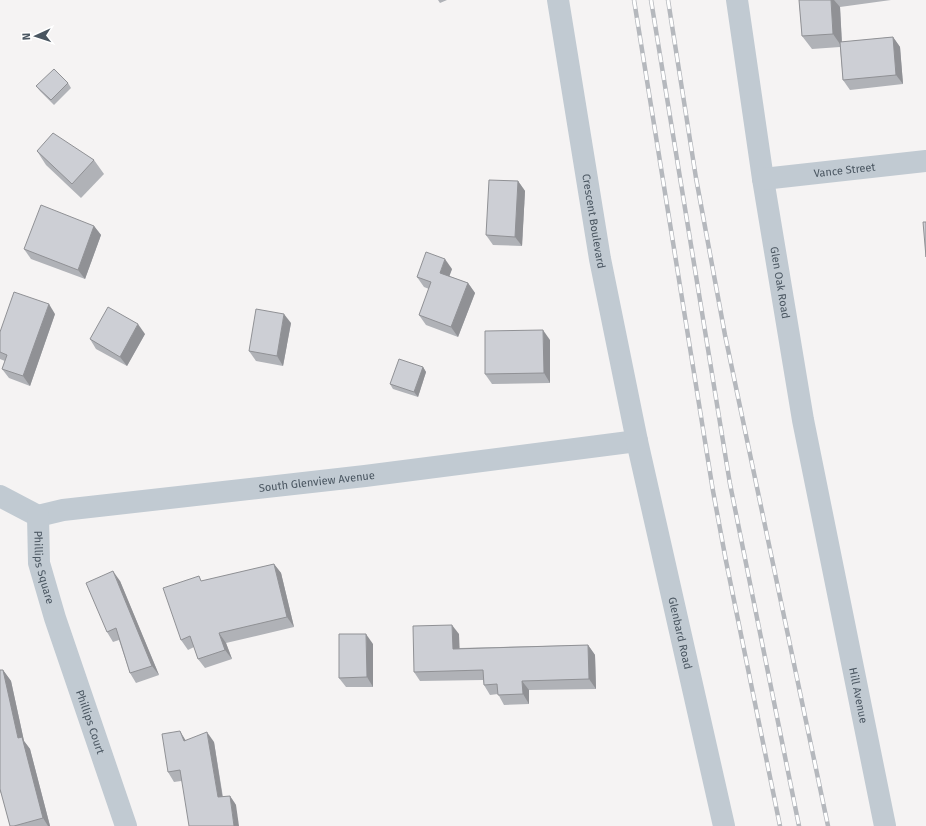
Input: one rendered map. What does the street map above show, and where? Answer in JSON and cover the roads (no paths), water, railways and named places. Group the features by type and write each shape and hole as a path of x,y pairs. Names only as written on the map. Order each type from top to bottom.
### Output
{"street":[{"name":"Crescent Boulevard","path":"558,0 600,259 637,441"},
{"name":"Glen Oak Road","path":"737,0 763,179 803,420 833,564"},
{"name":"Vance Street","path":"763,179 926,161"},
{"name":"South Glenview Avenue","path":"38,516 63,510 357,476 637,441"},
{"name":"Glenbard Road","path":"637,441 724,826"},
{"path":"0,496 38,516"},
{"name":"Phillips Square","path":"38,516 39,562 55,618"},
{"name":"Hill Avenue","path":"833,564 884,822"},
{"name":"Phillips Court","path":"55,618 126,826"}],"railway":[{"path":"634,0 713,491 780,826"},
{"path":"651,0 730,484 799,826"},
{"path":"668,0 696,178 725,335 828,826"}]}
